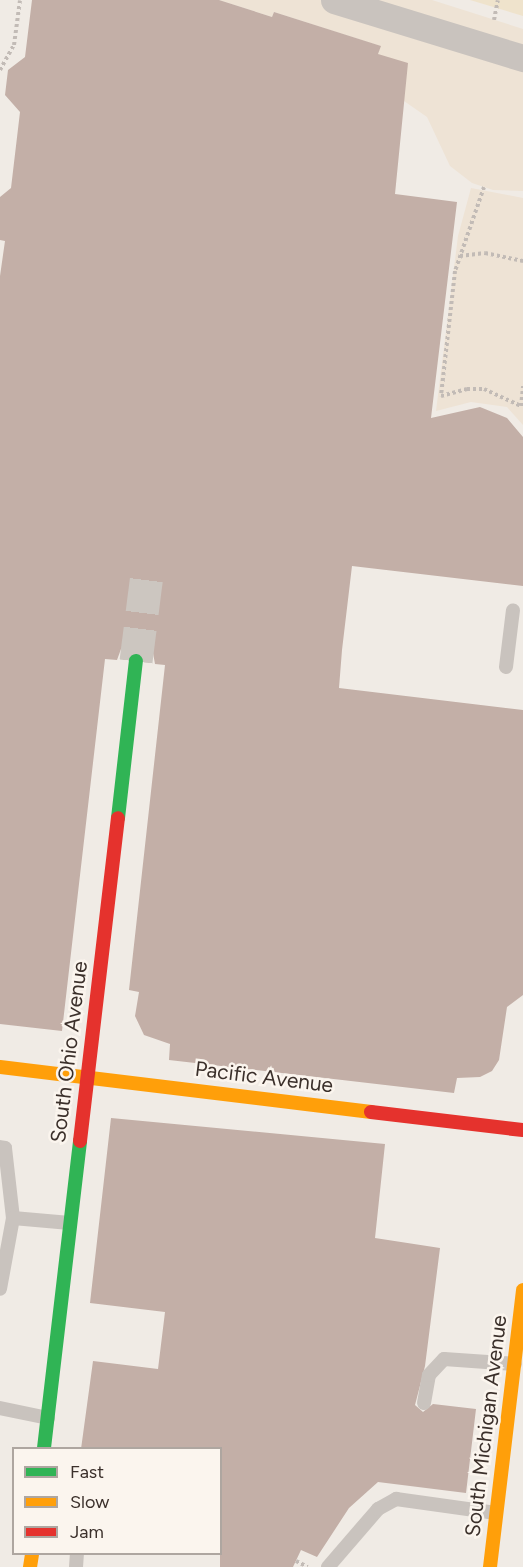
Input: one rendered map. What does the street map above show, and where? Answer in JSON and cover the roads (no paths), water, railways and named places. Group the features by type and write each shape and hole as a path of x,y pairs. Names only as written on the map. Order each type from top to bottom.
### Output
{"street":[{"path":"334,0 523,58"},
{"name":"South Ohio Avenue","path":"44,1447 136,661"},
{"name":"Pacific Avenue","path":"0,1067 523,1130"},
{"name":"South Michigan Avenue","path":"490,1567 523,1290"}],"lane":[{"path":"506,667 513,610"},
{"path":"0,1147 5,1148 13,1218 0,1289"},
{"path":"13,1218 70,1223"},
{"path":"424,1403 429,1375 444,1359 515,1364"},
{"path":"1,1410 48,1418"},
{"path":"328,1567 378,1509 409,1492 496,1513"}],"tunnel":[{"path":"136,661 148,566"}]}
